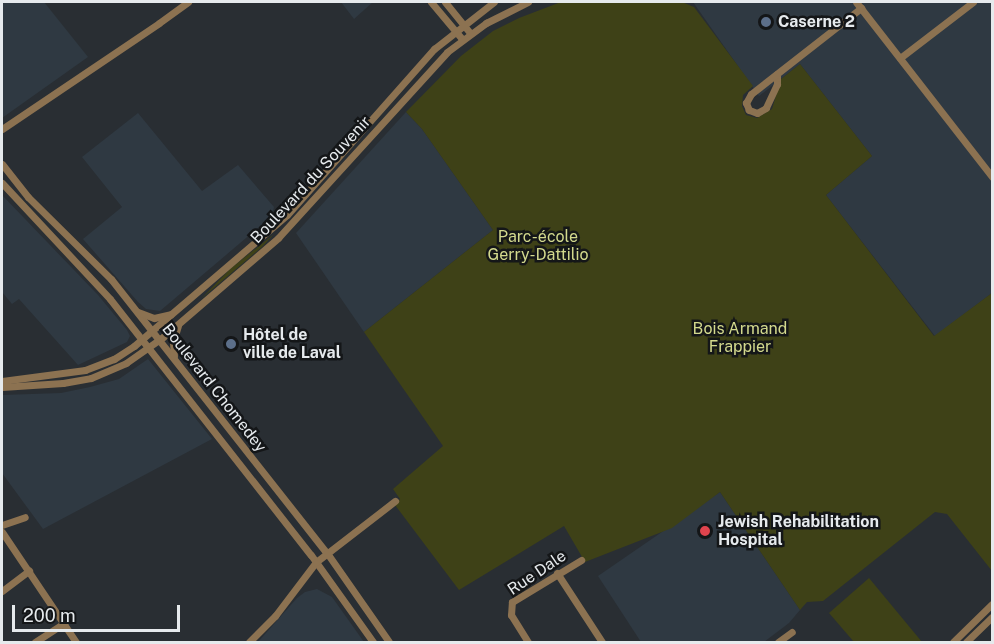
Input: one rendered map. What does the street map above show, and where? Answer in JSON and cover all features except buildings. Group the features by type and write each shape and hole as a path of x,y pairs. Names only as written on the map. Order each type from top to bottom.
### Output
{"street":[{"path":"2,129 188,2"},
{"path":"431,2 462,39"},
{"path":"445,2 470,33"},
{"name":"Boulevard du Souvenir","path":"2,381 90,368 119,356 153,332 290,212 418,67 455,30 494,2"},
{"name":"Boulevard du Souvenir","path":"2,387 57,384 91,378 126,363 160,340 278,238 326,188 429,70 462,39 528,2"},
{"path":"900,58 973,2"},
{"path":"777,74 777,84 766,108 757,113 749,110 746,103 749,96 859,5 993,177"},
{"name":"Boulevard Chomedey","path":"2,164 34,203 105,271 327,553 389,642"},
{"name":"Boulevard Chomedey","path":"2,183 93,278 143,339 316,561 373,642"},
{"path":"138,312 154,318 176,312"},
{"path":"175,359 173,342 179,323"},
{"path":"249,642 275,616 316,561 395,501"},
{"path":"2,525 25,517"},
{"path":"2,532 76,642"},
{"name":"Rue Dale","path":"528,642 511,615 512,602 581,560"},
{"path":"2,591 29,571"},
{"path":"557,573 602,642"},
{"path":"953,642 993,604"},
{"path":"966,642 993,617"},
{"path":"35,642 64,623"},
{"path":"778,642 792,633"}],"shaded area":[{"path":"2,2 44,2 88,57 2,118"},
{"path":"341,2 373,2 354,19"},
{"path":"693,2 992,2 992,293 935,336 826,195 872,156 800,64 759,96"},
{"path":"406,112 422,129 493,230 364,332 296,233"},
{"path":"138,113 202,191 238,165 274,207 272,216 160,311 146,309 138,302 83,239 122,207 82,157"},
{"path":"2,195 98,295 127,330 130,336 127,342 78,365 19,299 12,304 2,292"},
{"path":"148,359 212,439 43,529 2,473 2,395 61,393 90,387 119,379"},
{"name":"Jewish Rehabilitation Hospital","path":"720,492 800,610 789,623 764,642 641,642 598,576"},
{"path":"317,589 332,597 364,642 258,642 297,598 305,592"}],"green space":[{"name":"Bois Armand Frappier","path":"561,2 682,2 694,7 753,86 743,95 742,106 746,115 757,118 772,109 781,79 800,64 872,156 826,195 934,336 992,293 992,571 947,514 935,512 823,601 807,602 800,610 720,492 672,528 585,562 564,526 459,590 395,505 400,499 393,489 443,446 364,332 493,230 422,129 406,112 461,56 493,31"},
{"path":"274,234 262,247 201,299 230,269"},
{"path":"869,578 922,642 854,642 829,613"}],"place":[{"name":"Caserne 2","path":"766,22"},
{"name":"Hôtel de ville de Laval","path":"231,344"},
{"name":"Jewish Rehabilitation Hospital","path":"705,531"}],"park label":[{"name":"Parc-école Gerry-Dattilio","path":"538,246"}]}
